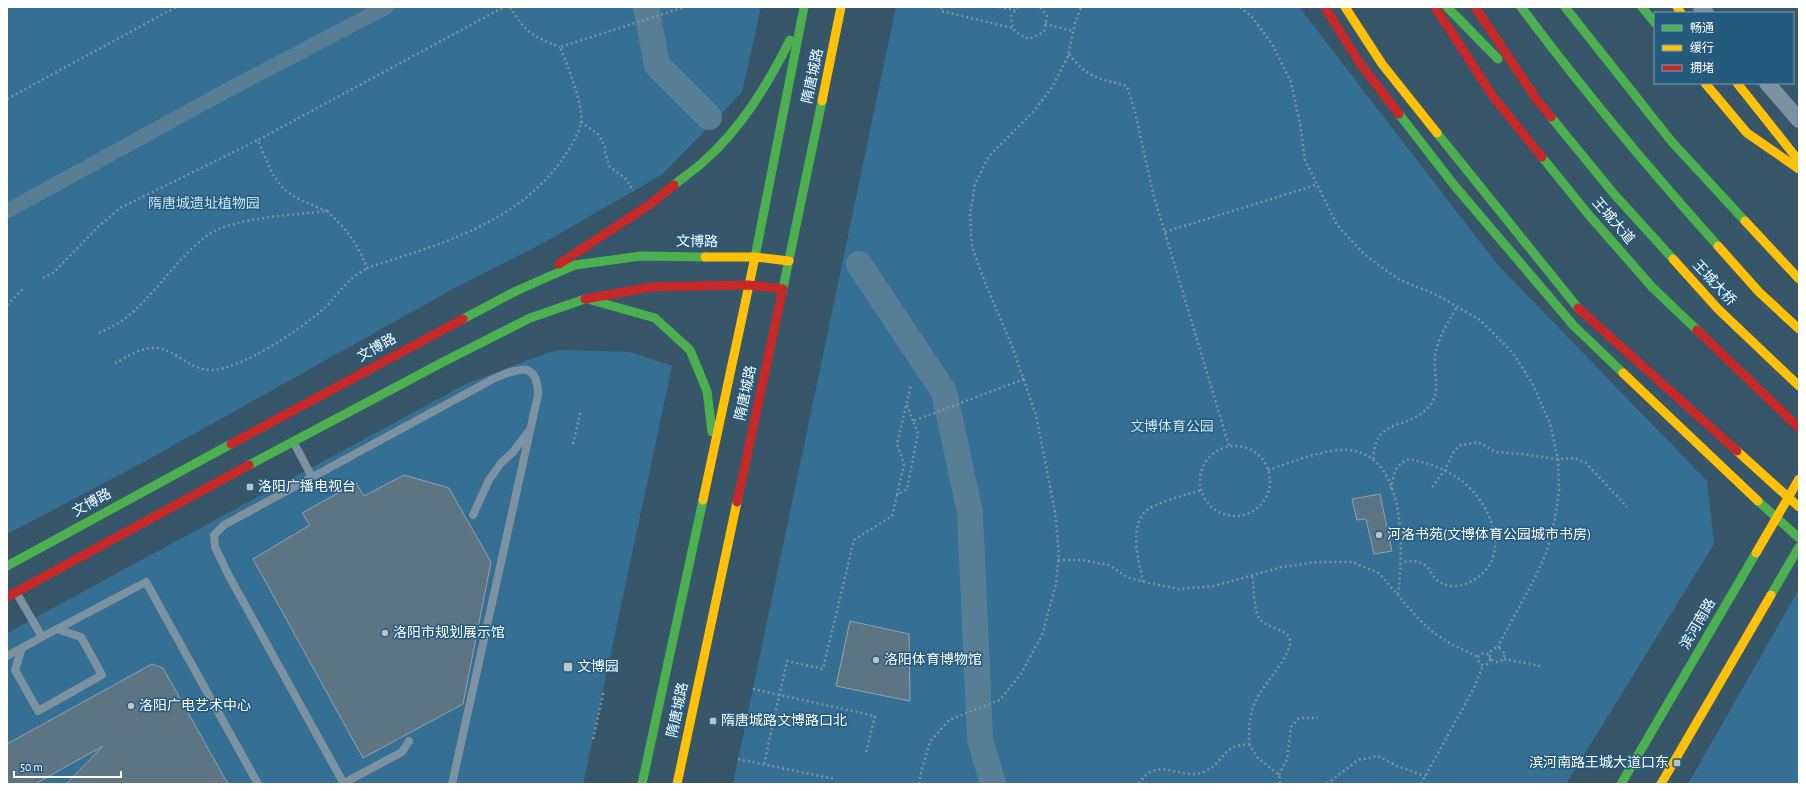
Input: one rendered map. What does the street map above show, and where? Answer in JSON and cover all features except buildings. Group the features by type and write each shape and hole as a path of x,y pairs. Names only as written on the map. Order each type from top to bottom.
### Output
{"main road":[{"name":"隋唐城路","path":"677,784 784,289 841,7"},
{"path":"1325,7 1359,62 1454,185 1564,315 1775,518 1799,538"},
{"path":"1345,7 1382,64 1582,312 1788,499 1799,507"},
{"name":"王城大道","path":"1435,7 1494,98 1588,214 1652,287 1799,428"},
{"path":"1447,7 1537,100"},
{"name":"王城大道","path":"1475,7 1537,100 1614,194"},
{"path":"1521,7 1571,74"},
{"path":"1566,7 1672,142 1799,279"},
{"path":"1642,7 1654,22"},
{"name":"隋唐城路","path":"642,784 755,257 804,10"},
{"path":"516,290 591,244 652,203 704,161 741,121 774,72 804,10"},
{"path":"1548,27 1571,74"},
{"name":"王城大桥","path":"1571,74 1645,164 1759,292 1799,329"},
{"path":"1707,84 1747,133 1799,170"},
{"path":"1738,84 1799,161"},
{"name":"王城大桥","path":"1614,194 1718,309 1799,386"},
{"name":"文博路","path":"7,566 516,290 575,265 641,256 755,257 789,261"},
{"path":"7,596 445,361 530,318 586,299 651,287 749,285 784,289"},
{"path":"586,299 655,318 690,350 707,391 714,447"},
{"name":"滨河南路","path":"1621,784 1799,479"},
{"path":"1661,784 1799,547"}],"street":[{"path":"1768,84 1798,116"}],"lane":[{"path":"409,741 402,752 344,784 229,576 215,547 214,535 224,525 493,379 515,370 527,370 535,375 538,382 538,395 452,784"},
{"path":"473,515 489,480 501,463 513,452 530,429"},
{"path":"293,442 312,477"},
{"path":"7,656 146,582 258,784"},
{"path":"16,592 42,637"},
{"path":"22,648 15,670 38,711 102,675 81,637 57,629"}],"path":[{"path":"7,99 176,7"},
{"path":"43,278 53,273 98,227 120,208 258,140 504,7"},
{"path":"510,7 522,26 537,39 560,47 627,27 685,7"},
{"path":"942,7 941,11 1012,28"},
{"path":"999,7 1016,10"},
{"path":"1018,7 1011,16 1012,28 1014,32 1029,39 1044,32 1047,16 1040,7"},
{"path":"920,784 921,772 930,742 949,720 1000,700 1020,674 1042,635 1056,584 1058,560 1055,512 1036,415 1012,346 986,285 972,247 970,214 975,184 989,156 1034,111 1053,86 1069,53 1073,31 1081,7"},
{"path":"1240,7 1252,17 1272,44 1291,82 1300,124 1304,160 1337,225 1365,255 1398,279 1437,295 1480,320 1513,353 1532,383 1550,423 1557,459 1559,490 1555,519 1547,551 1535,578 1499,644 1499,648"},
{"path":"1045,24 1073,31"},
{"path":"115,363 141,350 158,348 173,354 196,368 210,370 229,367 254,356 320,312 350,280 367,268 450,241 486,224 518,206 549,178 572,146 581,122 578,95 560,47"},
{"path":"1069,53 1076,63 1091,76 1127,86 1135,112 1153,193 1229,446"},
{"path":"581,122 598,134 605,146 605,153 610,167 626,179 634,191"},
{"path":"258,140 272,172 282,186 291,194 327,211 347,230 361,252 367,268"},
{"path":"1165,232 1316,185"},
{"path":"99,333 123,320 144,301 208,235 226,226 255,220 327,211"},
{"path":"7,305 23,289"},
{"path":"1373,459 1375,444 1382,433 1412,420 1422,413 1431,403 1436,387 1435,356 1440,338 1457,307"},
{"path":"913,421 1024,379"},
{"path":"764,764 787,661 822,669 854,540 892,516 904,464 897,444 910,385"},
{"path":"897,495 907,488 918,433 906,404"},
{"path":"573,444 581,410"},
{"path":"1432,486 1444,470 1454,451 1461,445 1478,442 1496,452 1557,459 1575,458 1586,463 1627,507"},
{"path":"1236,445 1248,447 1258,453 1266,463 1270,486 1266,498 1258,507 1247,514 1237,516 1216,510 1208,503 1200,483 1201,472 1206,462 1213,454 1223,447 1229,446 1236,445"},
{"path":"1268,470 1325,452 1348,450 1369,456 1380,464 1391,488 1401,526 1402,562 1398,594"},
{"path":"1391,488 1394,474 1399,464 1409,459 1423,462 1444,470 1462,480 1480,497 1492,520 1495,537 1494,554 1489,568 1476,579 1463,585 1452,586 1443,584 1434,578 1426,565 1414,560 1402,562"},
{"path":"1143,582 1136,538 1138,524 1145,512 1160,504 1202,490"},
{"path":"1058,560 1082,560 1109,565 1129,578 1179,589 1214,586 1282,567 1317,562 1352,562 1379,573 1431,631 1453,645 1478,657 1480,663 1483,665"},
{"path":"1252,576 1256,611 1260,619 1267,625 1286,633 1290,641 1288,652 1282,663 1261,690 1254,704 1250,722 1249,744 1258,758 1279,775"},
{"path":"1483,665 1489,663 1492,650 1499,648"},
{"path":"1499,648 1504,653 1504,659"},
{"path":"1478,657 1484,652 1495,662 1500,662 1504,659 1540,666"},
{"path":"1421,784 1474,688 1483,665"},
{"path":"753,689 875,716 866,752"},
{"path":"593,739 604,690"},
{"path":"1280,784 1279,775 1287,759 1291,727 1299,718 1318,718"},
{"path":"822,724 827,725"},
{"path":"1139,784 1143,777 1154,770 1165,768 1187,774 1196,774 1205,771 1217,763 1228,750 1238,745 1249,744"},
{"path":"1327,784 1358,760 1378,756 1397,766 1425,776"},
{"path":"738,760 835,779"}],"green space":[{"name":"隋唐城遗址植物园","path":"7,7 761,7 742,92 663,174 545,242 453,289 140,464 7,534"},
{"name":"文博体育公园","path":"896,7 1299,7 1497,264 1707,481 1714,544 1566,784 733,784"},
{"path":"559,350 630,352 672,366 583,784 7,784 7,633 466,384 544,354"},
{"path":"1799,589 1799,784 1688,784"}],"waterway":[{"path":"7,211 224,92 386,7"},
{"path":"646,7 657,65 709,117"},
{"path":"859,264 944,392 970,512 980,739 993,784"}],"traffic: fast":[{"path":"755,257 804,7"},
{"path":"1447,7 1498,59"},
{"path":"1521,7 1568,69 1617,129 1718,246"},
{"path":"1565,7 1672,142 1745,221"},
{"path":"1642,7 1654,22"},
{"path":"674,185 700,165 730,135 763,89 790,40"},
{"path":"782,293 822,101"},
{"path":"1399,114 1454,185 1574,326 1623,373"},
{"path":"1551,117 1614,194 1673,259"},
{"path":"1437,133 1578,308"},
{"path":"1542,157 1588,214 1652,287 1697,330"},
{"path":"463,319 516,291 575,265 641,256 705,257"},
{"path":"249,465 445,361 530,318 585,299"},
{"path":"591,300 655,318 690,350 707,391 712,432"},
{"path":"7,566 231,444"},
{"path":"642,784 703,500"},
{"path":"1758,501 1799,538"},
{"path":"1771,595 1799,547"},
{"path":"1621,784 1756,553"}],"traffic: slow":[{"path":"822,101 841,7"},
{"path":"1345,7 1382,64 1437,133"},
{"path":"1677,7 1680,12"},
{"path":"1706,84 1747,133 1799,169"},
{"path":"1738,84 1799,161"},
{"path":"1745,221 1799,279"},
{"path":"1718,246 1759,292 1799,329"},
{"path":"705,257 755,257 789,261"},
{"path":"703,500 755,257"},
{"path":"1673,259 1718,309 1799,386"},
{"path":"1623,373 1758,501"},
{"path":"1737,451 1799,507"},
{"path":"1756,553 1799,479"},
{"path":"677,784 737,502"},
{"path":"1661,784 1771,595"}],"traffic: jam":[{"path":"1325,7 1359,62 1399,114"},
{"path":"1435,7 1494,98 1542,157"},
{"path":"1475,7 1537,100 1551,117"},
{"path":"559,264 652,203 674,185"},
{"path":"585,299 651,287 749,285 783,289"},
{"path":"737,502 782,293"},
{"path":"1578,308 1737,451"},
{"path":"231,444 463,319"},
{"path":"1697,330 1799,428"},
{"path":"7,597 249,465"}],"place":[{"name":"洛阳广播电视台","path":"250,487"},
{"name":"河洛书苑(文博体育公园城市书房)","path":"1379,535"},
{"name":"洛阳市规划展示馆","path":"385,633"},
{"name":"洛阳体育博物馆","path":"876,660"},
{"name":"文博园","path":"568,667"},
{"name":"洛阳广电艺术中心","path":"131,706"},
{"name":"隋唐城路文博路口北","path":"713,721"},
{"name":"滨河南路王城大道口东","path":"1677,763"}]}
